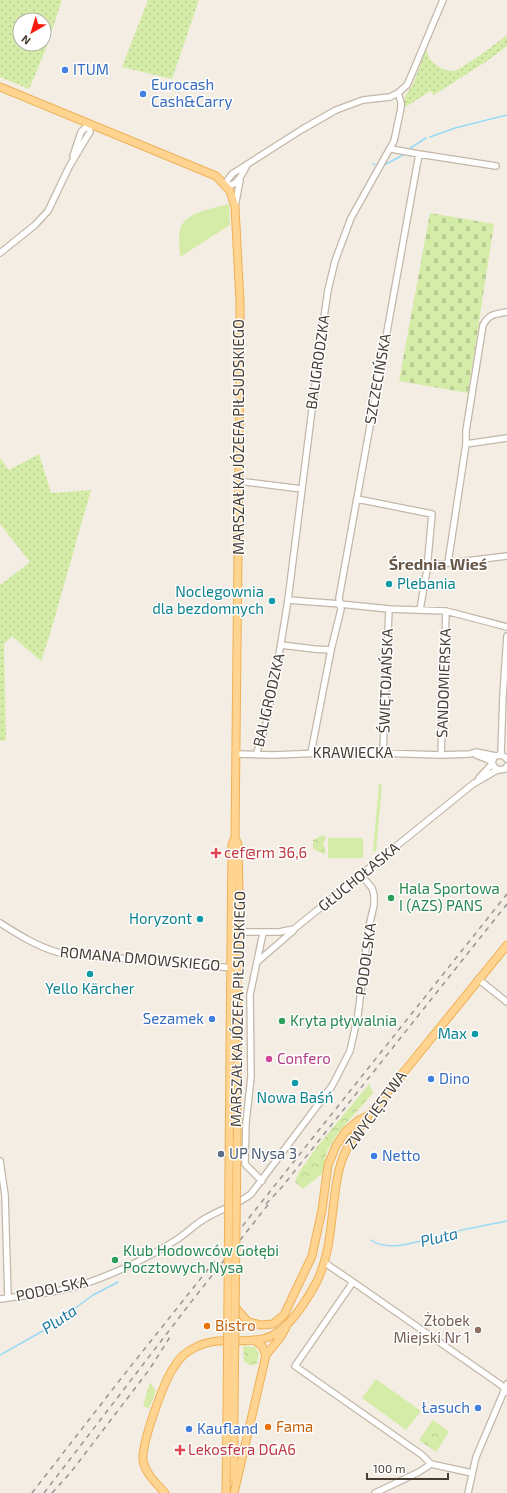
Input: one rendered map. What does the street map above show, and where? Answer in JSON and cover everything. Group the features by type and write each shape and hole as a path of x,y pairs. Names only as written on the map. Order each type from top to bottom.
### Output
{"main road":[{"name":"MARSZAŁKA JÓZEFA PIŁSUDSKIEGO","path":"0,87 216,176 232,194 235,207 240,302 235,838 232,844 235,968 231,1414 234,1493"},
{"name":"ZWYCIĘSTWA","path":"165,1493 148,1473 143,1456 145,1440 164,1386 174,1366 185,1354 203,1343 223,1340 254,1340 274,1335 287,1325 315,1285 325,1263 339,1169 345,1150 369,1115 507,945"},
{"name":"MARSZAŁKA JÓZEFA PIŁSUDSKIEGO","path":"226,1493 235,1307 234,1050"},
{"path":"235,1307 245,1319 253,1324 264,1326 273,1324 284,1315 312,1256 318,1236 328,1165 336,1146 346,1132 359,1120 369,1115"},
{"path":"234,1493 266,1355 280,1338 287,1325"},
{"path":"254,1340 262,1346 266,1355"}],"street":[{"path":"240,179 231,186 226,186 227,181 232,174 262,154 336,110 363,100 390,97 404,88 409,80 444,0"},
{"name":"BALIGRODZKA","path":"256,754 266,724 288,600 328,290 335,261 351,218 391,149 397,131 401,108 398,93"},
{"path":"0,253 35,225 48,210 69,167 81,132 92,125"},
{"path":"391,149 496,166"},
{"name":"SZCZECIŃSKA","path":"311,753 331,650 341,609 339,598 419,154"},
{"path":"235,207 240,179 247,165"},
{"path":"216,176 232,174"},
{"path":"448,563 466,444 466,431 483,325 486,318 507,312"},
{"path":"466,444 507,438"},
{"path":"238,481 302,489"},
{"path":"357,499 432,514 420,610"},
{"path":"426,569 433,565 507,556"},
{"path":"288,600 389,609 446,611 507,626"},
{"name":"ŚWIĘTOJAŃSKA","path":"383,752 389,609"},
{"name":"SANDOMIERSKA","path":"441,754 446,611"},
{"path":"503,756 503,695 507,636"},
{"name":"BALIGRODZKA","path":"281,645 331,650"},
{"name":"KRAWIECKA","path":"236,754 349,752 470,754 483,757 492,763"},
{"name":"KRAWIECKA","path":"470,754 476,752 503,756"},
{"name":"GŁUCHOŁASKA","path":"294,930 473,784 492,763 493,759 503,756"},
{"path":"492,763 497,770 506,768"},
{"name":"GŁUCHOŁASKA","path":"473,784 497,770"},
{"name":"PODOLSKA","path":"0,1299 63,1290 84,1284 120,1269 176,1240 205,1218 241,1202 251,1194 332,1086 350,1051 358,1015 368,931 374,905 374,894 372,888 361,875"},
{"name":"ROMANA DMOWSKIEGO","path":"0,923 36,945 60,953 235,968"},
{"path":"235,932 263,933 287,932 294,930"},
{"name":"MARSZAŁKA JÓZEFA PIŁSUDSKIEGO","path":"257,962 294,930"},
{"name":"MARSZAŁKA JÓZEFA PIŁSUDSKIEGO","path":"262,1181 245,1164 246,1123 251,1071 250,995 263,933"},
{"path":"478,979 507,1002"},
{"path":"0,1161 4,1190 8,1298"},
{"path":"325,1263 506,1389 476,1457 468,1493"},
{"path":"353,1282 295,1366 422,1455 431,1464 472,1473"},
{"path":"375,1493 419,1472 431,1464"}],"green space":[{"path":"0,0 62,0 52,30 52,12 12,12 12,52 45,52 29,89 0,77"},
{"path":"148,0 199,0 172,79 122,67"},
{"path":"507,35 507,46 487,61 434,95 430,91 404,108 405,97 414,82 426,49 429,58 433,63 443,69 453,71 472,61"},
{"path":"229,204 230,225 180,257 179,232 183,223 188,218 208,209"},
{"path":"430,213 494,224 468,393 399,381"},
{"path":"39,454 51,493 91,490 41,661 12,636 4,644 6,740 0,741 0,585 30,562 0,524 0,458 9,470"},
{"path":"379,784 382,785 376,851 373,851"},
{"path":"323,835 326,837 323,844 326,852 324,854 313,849 313,840"},
{"path":"328,838 363,838 363,858 328,858"},
{"path":"369,1084 373,1093 338,1133 327,1151 322,1174 303,1189 295,1182 299,1172 317,1147"},
{"path":"243,1346 255,1347 259,1353 257,1364 249,1365 244,1361"},
{"path":"376,1379 421,1411 406,1430 362,1398"},
{"path":"150,1382 156,1391 149,1408 143,1406"},
{"path":"433,1420 449,1432 436,1452 419,1440"}],"waterway":[{"path":"430,137 455,128 507,115"},
{"path":"409,149 426,138"},
{"path":"386,164 403,155"},
{"name":"Pluta","path":"371,1240 379,1244 389,1246 410,1244 452,1232 507,1221"},
{"name":"Pluta","path":"0,1355 48,1328 93,1295 118,1282"}],"railway":[{"path":"32,1493 123,1376 507,894"},
{"path":"266,1204 282,1187 507,904"},
{"path":"44,1493 271,1201"},
{"path":"52,1493 71,1472 149,1370 170,1337"}],"place":[{"name":"ITUM","path":"65,70"},
{"name":"Eurocash Cash&Carry","path":"143,94"},
{"name":"Plebania","path":"389,584"},
{"name":"Noclegownia dla bezdomnych","path":"272,601"},
{"name":"cef@rm 36,6","path":"216,853"},
{"name":"Hala Sportowa I (AZS) PANS","path":"391,898"},
{"name":"Horyzont","path":"200,919"},
{"name":"Yello Kärcher","path":"90,974"},
{"name":"Sezamek","path":"212,1019"},
{"name":"Kryta pływalnia","path":"282,1021"},
{"name":"Max","path":"475,1034"},
{"name":"Confero","path":"269,1059"},
{"name":"Dino","path":"431,1079"},
{"name":"Nowa Baśń","path":"295,1083"},
{"name":"UP Nysa 3","path":"221,1154"},
{"name":"Netto","path":"374,1156"},
{"name":"Klub Hodowców Gołębi Pocztowych Nysa","path":"115,1260"},
{"name":"Bistro","path":"207,1326"},
{"name":"Żłobek Miejski Nr 1","path":"478,1330"},
{"name":"Łasuch","path":"478,1408"},
{"name":"Fama","path":"268,1427"},
{"name":"Kaufland","path":"189,1429"},
{"name":"Lekosfera DGA6","path":"180,1450"}],"district":[{"name":"Średnia Wieś","path":"438,564"}]}
